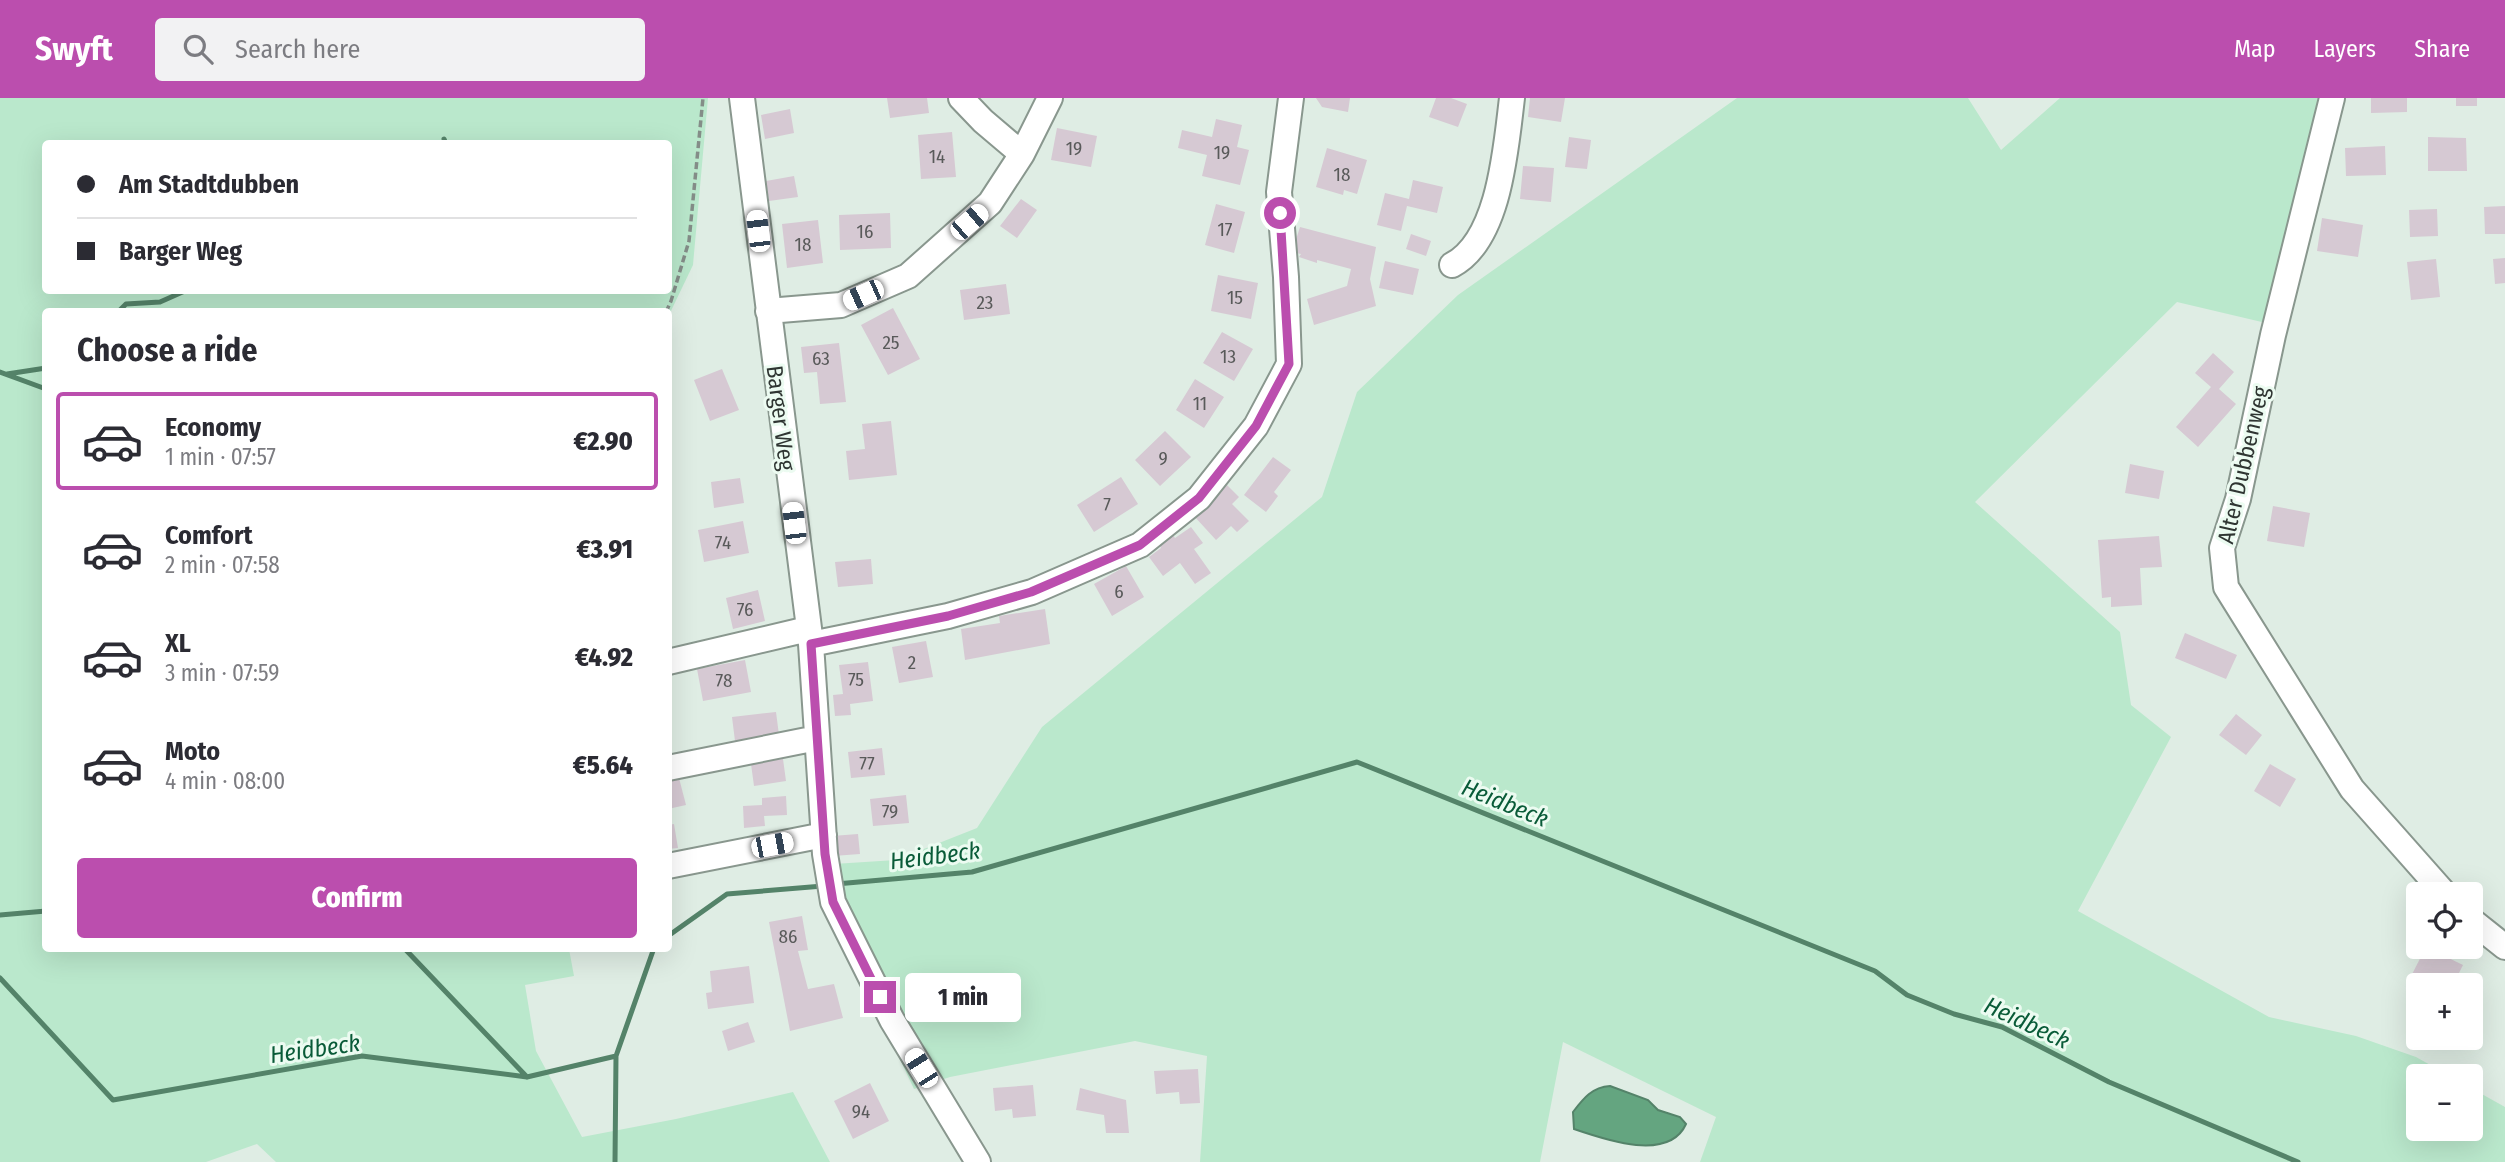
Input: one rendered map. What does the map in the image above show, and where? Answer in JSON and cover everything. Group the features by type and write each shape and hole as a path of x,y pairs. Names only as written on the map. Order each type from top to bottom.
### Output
{"street":[{"name":"Barger Weg","path":"741,98 809,636 825,844 833,902 892,1020 978,1162"},
{"path":"961,98 1022,154"},
{"path":"768,311 841,305 908,276 990,204 1022,154 1050,98"},
{"path":"672,661 809,636 948,616 1031,592 1140,545 1199,498 1256,426 1289,364 1279,192 1291,98"},
{"path":"1452,265 1462,260 1483,232 1502,175 1512,98"},
{"name":"Alter Dubbenweg","path":"2332,98 2273,335 2238,499 2222,548 2226,587 2352,789 2434,882"},
{"path":"672,767 817,738"},
{"path":"672,865 825,844"},
{"path":"2483,930 2505,947"}],"path":[{"path":"668,308 689,241 703,98"}],"shaded area":[{"path":"0,98 708,98 693,265 672,309 42,308 42,952 570,952 574,976 525,985 536,1051 582,1137 793,1092 830,1162 276,1162 257,1144 206,1162 0,1162"},
{"path":"1737,98 1968,98 2001,150 2060,98 2318,98 2266,323 2177,302 1975,502 2120,632 2131,705 2171,737 2078,911 2269,1017 2356,1036 2429,1064 2406,1064 2406,1141 2483,1141 2483,1095 2505,1107 2505,1162 1700,1162 1716,1117 1563,1042 1540,1162 1200,1162 1207,1056 1135,1041 950,1077 914,1089 822,894 818,865 896,860 977,828 1042,727 1322,497 1357,392 1458,295"},
{"path":"1610,1086 1648,1100 1658,1110 1680,1117 1686,1124 1678,1136 1652,1145 1619,1142 1574,1129 1573,1112 1580,1103 1593,1091"}],"building":[{"path":"887,98 927,98 929,113 890,118"},
{"path":"1316,98 1350,98 1348,112 1322,107"},
{"path":"1436,98 1451,98 1467,104 1458,127 1429,117"},
{"path":"1530,98 1565,98 1561,122 1528,117"},
{"path":"2371,98 2407,98 2407,112 2371,113"},
{"path":"2456,98 2477,98 2477,106 2456,106"},
{"path":"790,109 794,133 765,139 761,115"},
{"path":"1216,119 1242,125 1237,147 1249,150 1240,185 1202,176 1207,155 1178,148 1182,130 1212,137"},
{"path":"1057,128 1097,136 1091,167 1051,160"},
{"path":"952,132 956,177 921,179 918,135"},
{"path":"1569,137 1591,140 1587,169 1565,167"},
{"path":"2428,137 2466,138 2467,171 2428,171"},
{"path":"2385,146 2386,175 2346,176 2345,148"},
{"path":"1327,148 1367,160 1357,194 1344,190 1343,195 1316,187"},
{"path":"1523,166 1554,168 1551,202 1520,199"},
{"path":"794,176 798,197 769,201 766,181"},
{"path":"1413,180 1443,187 1437,213 1407,206 1401,231 1377,225 1385,193 1409,199"},
{"path":"1021,199 1037,210 1017,238 1000,226"},
{"path":"1216,204 1245,212 1234,253 1205,245"},
{"path":"2505,206 2505,234 2485,234 2484,207"},
{"path":"2437,209 2438,236 2410,237 2409,210"},
{"path":"890,213 891,248 840,250 839,215"},
{"path":"2322,218 2363,225 2358,257 2317,251"},
{"path":"818,220 823,263 787,268 782,224"},
{"path":"1300,227 1376,247 1370,279 1376,306 1314,325 1307,299 1347,286 1351,269 1317,260 1317,263 1292,252"},
{"path":"1411,234 1431,241 1426,256 1406,249"},
{"path":"2505,258 2505,283 2495,284 2493,259"},
{"path":"2436,259 2440,297 2411,300 2407,262"},
{"path":"1385,261 1419,269 1413,295 1379,288"},
{"path":"1218,275 1258,283 1251,319 1211,311"},
{"path":"1006,284 1010,314 964,320 960,290"},
{"path":"893,308 920,359 888,375 861,325"},
{"path":"1222,332 1253,349 1234,381 1203,363"},
{"path":"839,343 846,402 820,404 817,372 804,373 801,347"},
{"path":"2213,353 2234,372 2219,389 2236,404 2198,447 2176,427 2211,387 2195,373"},
{"path":"722,369 739,410 710,421 694,380"},
{"path":"1195,379 1224,397 1204,428 1176,410"},
{"path":"891,421 897,475 849,480 846,451 865,449 862,424"},
{"path":"1165,431 1191,457 1160,486 1135,460"},
{"path":"1273,457 1291,470 1274,492 1278,496 1266,512 1244,495"},
{"path":"2130,464 2164,471 2159,499 2125,493"},
{"path":"1121,477 1138,504 1094,532 1077,505"},
{"path":"740,478 744,503 714,508 711,482"},
{"path":"1227,485 1239,497 1232,504 1249,521 1237,532 1231,526 1216,540 1194,516"},
{"path":"2273,506 2310,513 2304,547 2267,541"},
{"path":"743,521 749,553 704,562 698,530"},
{"path":"1191,527 1203,543 1194,549 1211,573 1195,584 1180,563 1163,576 1149,557 1161,548 1159,544 1173,535 1175,538"},
{"path":"2159,536 2162,567 2140,568 2142,605 2111,607 2111,597 2102,598 2098,540"},
{"path":"871,559 873,584 838,587 835,562"},
{"path":"1126,566 1144,597 1112,616 1094,584"},
{"path":"758,590 765,621 733,629 726,598"},
{"path":"1045,609 1050,644 965,660 961,629 1000,623 999,616"},
{"path":"2185,633 2237,655 2226,679 2175,658"},
{"path":"926,641 933,677 899,683 892,647"},
{"path":"745,660 751,692 703,701 697,669"},
{"path":"868,662 873,701 850,704 851,715 835,716 833,695 843,694 839,665"},
{"path":"776,712 779,735 735,741 732,717"},
{"path":"2236,714 2262,735 2246,755 2219,735"},
{"path":"882,748 885,775 851,778 848,752"},
{"path":"783,759 786,781 754,786 751,764"},
{"path":"2270,764 2296,779 2280,807 2254,791"},
{"path":"679,778 686,805 672,808 672,779"},
{"path":"906,795 909,823 873,826 870,799"},
{"path":"786,796 787,815 764,816 765,826 744,828 743,806 762,805 762,798"},
{"path":"674,824 678,848 672,849"},
{"path":"858,834 860,854 833,856 832,836"},
{"path":"802,916 808,950 798,951 808,989 834,984 843,1018 790,1031 769,922"},
{"path":"2420,959 2451,959 2463,965 2459,973 2413,973"},
{"path":"749,966 754,1003 708,1009 706,993 712,992 710,971"},
{"path":"748,1022 755,1042 728,1051 722,1031"},
{"path":"1198,1069 1200,1103 1180,1104 1179,1092 1156,1094 1154,1071"},
{"path":"870,1083 889,1121 853,1139 834,1101"},
{"path":"1033,1085 1036,1116 1013,1118 1012,1109 995,1111 993,1088"},
{"path":"1080,1088 1126,1100 1129,1133 1106,1133 1104,1115 1076,1110"}],"waterway":[{"path":"122,308 126,304 160,302 178,294"},
{"path":"7,374 42,369"},
{"path":"0,372 42,388"},
{"name":"Heidbeck","path":"836,884 972,872 1357,762 1875,971 1907,995 1954,1014 2002,1027 2109,1082 2298,1162"},
{"name":"Heidbeck","path":"672,933 727,894 823,886"},
{"path":"0,915 42,911"},
{"path":"408,952 527,1077"},
{"name":"Heidbeck","path":"0,978 113,1100 362,1056 527,1077 616,1056 653,952"},
{"path":"615,1162 616,1056"}],"route":[{"path":"880,997 833,902 825,854 811,644 948,616 1031,592 1140,545 1199,498 1256,426 1289,364 1286,277 1280,213"}]}
